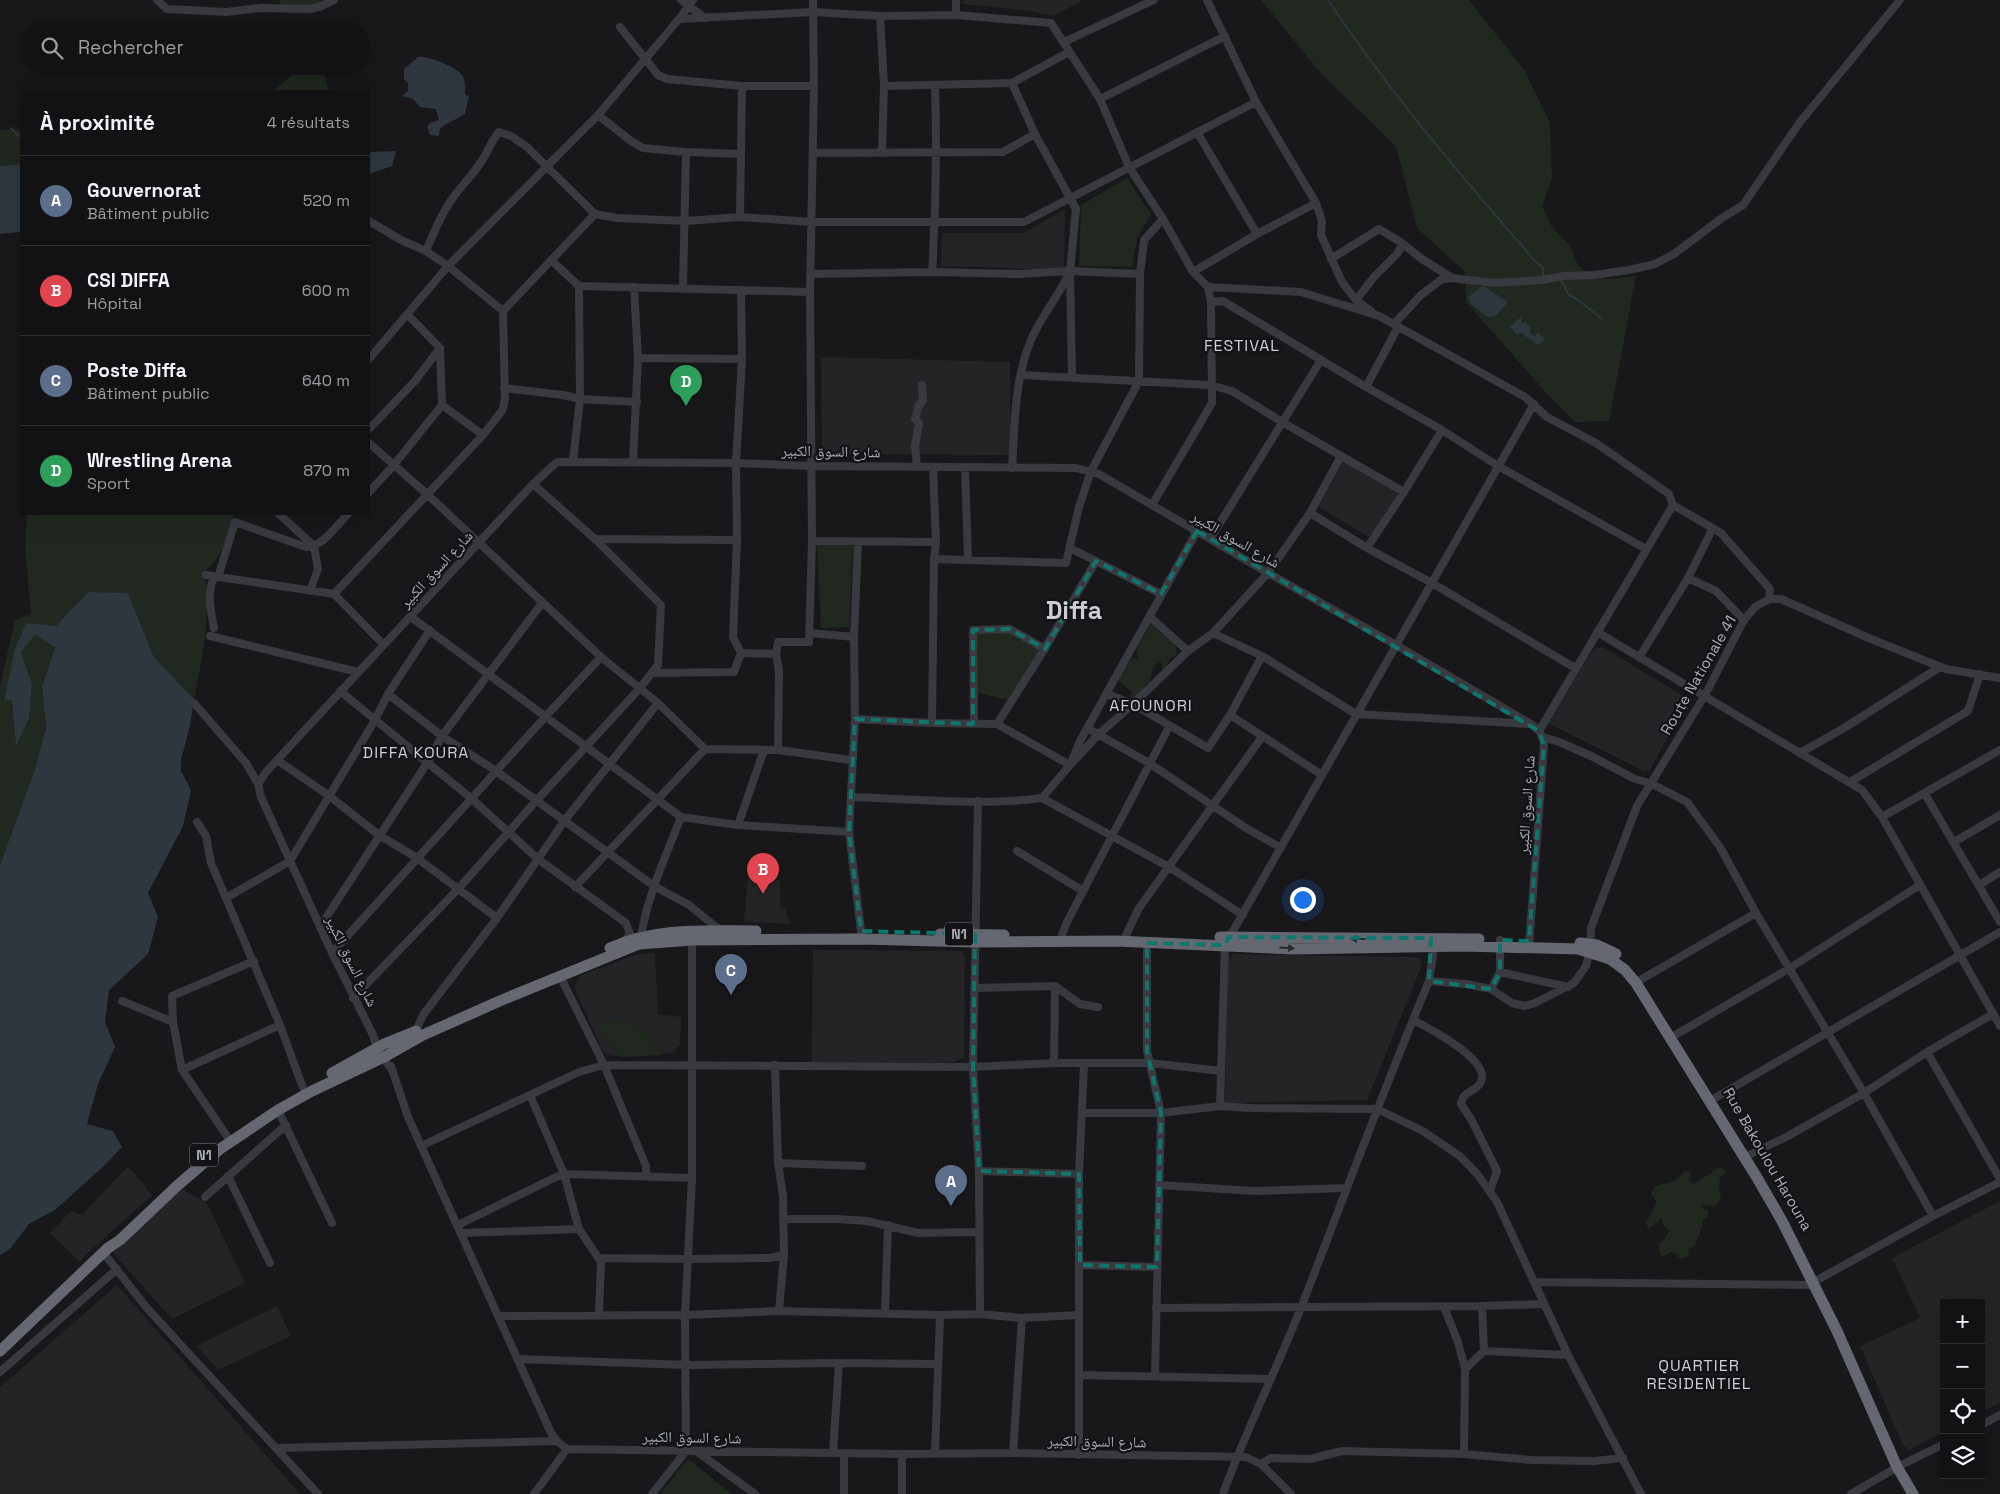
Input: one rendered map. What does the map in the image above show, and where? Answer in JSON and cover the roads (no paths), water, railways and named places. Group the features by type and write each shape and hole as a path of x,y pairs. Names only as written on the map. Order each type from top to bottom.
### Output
{"highway":[{"name":"N1","path":"0,1351 106,1250 120,1240 178,1185 220,1149 278,1110 341,1076 416,1031 558,972 626,940 667,932 721,932 1116,940 1147,943 1227,941"},
{"name":"N1","path":"106,1250 114,1238 174,1180 227,1136 274,1104 303,1088 383,1051 560,976 639,944 692,940 862,935"},
{"name":"N1","path":"975,938 1126,935 1227,941 1294,949 1432,942 1529,944"},
{"name":"Rue Bakoulou Harouna","path":"1529,944 1578,948 1590,948 1597,945 1615,953 1630,964 1642,979 1787,1218 1837,1332 1913,1494"},
{"name":"Rue Bakoulou Harouna","path":"1590,948 1610,958 1625,970 1636,983 1756,1176 1816,1282"}],"street":[{"path":"157,0 167,9 203,12 235,12 260,8 310,9 334,0"},
{"path":"681,0 690,3 705,18"},
{"path":"778,750 779,671 776,654 778,642 809,642 810,633 812,541 810,274 814,0"},
{"path":"956,0 956,15"},
{"path":"1064,42 1154,0"},
{"path":"1207,0 1256,102 1316,203 1322,221 1321,235 1330,259 1342,282 1356,300 1377,315 1525,397 1548,417 1596,443 1657,484 1669,494 1673,505 1721,533 1770,589 1769,599 1781,599 1871,640 1940,667 2000,678"},
{"path":"1366,387 1396,325 1421,295 1442,279 1452,278 1494,283 1542,280 1564,276 1594,275 1655,264 1674,254 1722,218 1743,205 1800,122 1900,0"},
{"path":"370,358 448,266 598,115 679,19 690,3"},
{"path":"679,19 813,12 880,16 956,15 1051,23 1100,99 1128,167 1163,219 1193,272 1208,287 1212,302 1210,385 1212,404 1152,505"},
{"path":"880,16 884,86 882,152"},
{"path":"620,27 658,75 667,79 742,86 814,86"},
{"path":"1100,99 1225,36"},
{"path":"884,86 1012,83 1069,52"},
{"path":"1012,83 1035,134 1076,209 1070,271 1072,377"},
{"path":"932,272 937,153 935,85"},
{"path":"740,217 742,86"},
{"path":"426,251 438,222 451,200 466,184 483,160 490,143 499,132 510,136 527,147 595,214 617,218 686,221 740,217 812,222 1024,222 1256,102"},
{"path":"598,115 643,148 740,154"},
{"path":"1197,132 1257,234"},
{"path":"813,153 1003,152 1035,134"},
{"path":"683,288 686,221 686,152"},
{"path":"1193,272 1257,234 1316,203"},
{"path":"334,594 428,496 502,411 505,400 504,311 595,214"},
{"path":"934,560 1066,563 1079,507 1091,471 1139,381 1140,274 1144,240 1163,219"},
{"path":"370,222 401,240 426,251 448,266 504,311"},
{"path":"1330,259 1379,229 1452,278"},
{"path":"1356,300 1374,277 1398,254 1403,244"},
{"path":"551,260 579,286 810,292"},
{"path":"1012,468 1017,390 1021,375 1032,340 1070,271"},
{"path":"810,274 932,272 1019,274 1070,271 1140,274"},
{"path":"573,461 580,399 579,286"},
{"path":"633,462 638,358 634,287"},
{"path":"1208,287 1302,292 1377,315"},
{"path":"652,673 734,672 741,653 733,637 737,540 736,463 742,360 741,290"},
{"path":"1212,302 1223,301 1366,387 1442,430 1498,466 1646,549"},
{"path":"370,491 393,466 442,405 440,348 408,315"},
{"path":"370,428 415,380 440,348"},
{"path":"638,358 742,360"},
{"path":"1210,539 1321,360"},
{"path":"1021,375 1210,385 1232,391 1404,492"},
{"path":"917,466 915,446 919,423 915,419 919,405 923,400 922,385"},
{"path":"504,388 563,395 580,399 637,402"},
{"path":"1220,1106 1227,941 1282,848 1356,714 1534,404"},
{"path":"442,405 483,435"},
{"path":"1367,548 1442,430"},
{"path":"370,444 601,658 658,703 705,749 778,750 851,760"},
{"path":"1042,798 1098,735 1188,651 1213,633 1268,573 1310,512 1341,456"},
{"name":"شارع السوق الكبير","path":"1261,1464 1246,1457 567,1449 551,1433 408,1117 392,1070 353,998 261,797 258,784 277,760 383,644 411,617 554,463 573,461 811,466 1076,468 1091,471 1121,486 1268,573 1396,644 1531,724 1541,734 1543,754 1529,944"},
{"path":"932,723 934,560 936,542 933,466"},
{"path":"965,467 968,560"},
{"path":"353,998 459,888 640,688 658,665 661,605 595,538 533,484"},
{"path":"1673,505 1575,668 1541,734 1591,756 1635,779 1650,783 1687,802 1720,847 1756,913 1864,1093 1933,1216"},
{"path":"1310,512 1367,548 1432,583 1575,668"},
{"path":"280,515 314,546 318,568 310,591"},
{"path":"214,628 209,588 214,578 218,577 235,522 306,547 314,546 324,539 347,515"},
{"path":"1640,656 1688,578 1713,528"},
{"path":"1070,765 1087,728 1197,531"},
{"path":"595,538 737,540"},
{"path":"812,541 936,542"},
{"path":"858,542 854,637 855,719 851,760 852,797 849,832 862,935"},
{"path":"1070,548 1161,594"},
{"path":"997,724 1096,561"},
{"path":"206,574 334,594 383,644"},
{"path":"1688,578 1716,591 1744,620"},
{"name":"Route Nationale 41","path":"1568,987 1574,983 1586,966 1590,948 1591,928 1637,806 1705,695 1744,620 1755,607 1769,599"},
{"path":"320,927 427,764 442,736 542,603"},
{"path":"411,617 681,817 738,825 849,832"},
{"path":"1150,617 1188,651"},
{"path":"974,724 973,630 1010,629 1044,649"},
{"path":"226,898 290,860 328,795 376,720 388,694 430,630"},
{"path":"1597,632 1850,782 1870,799 2000,1026"},
{"path":"810,633 854,637"},
{"path":"1213,633 1262,656 1356,714 1531,724"},
{"path":"210,636 358,672"},
{"path":"741,653 776,654"},
{"path":"1107,694 1133,704 1169,727 1208,748 1230,715 1262,656"},
{"path":"332,953 546,716 601,658"},
{"path":"1800,753 1844,728 1940,667"},
{"path":"1850,782 1968,710 1980,674"},
{"path":"340,691 472,799 538,859 626,923 630,934 626,940"},
{"path":"388,694 442,736 496,771 610,852 654,886 689,905 721,932"},
{"path":"194,703 246,763 258,784"},
{"path":"416,1031 423,1015 497,918 565,820 658,703"},
{"path":"1230,715 1322,775"},
{"path":"855,719 997,724 1070,765"},
{"path":"1062,935 1169,727"},
{"path":"1087,728 1149,763 1246,828 1282,848"},
{"path":"1126,935 1139,908 1262,737"},
{"path":"575,887 705,749"},
{"path":"738,825 764,750"},
{"path":"1882,817 2000,750"},
{"path":"277,760 328,795 379,835 417,858 459,888 497,918"},
{"path":"1925,794 2000,922"},
{"path":"852,797 978,801 1042,798 1169,867 1243,915"},
{"path":"978,801 973,1067 979,1172 980,1314"},
{"path":"1954,842 2000,815"},
{"path":"641,936 644,917 654,886 681,817"},
{"path":"197,822 206,836 211,863 254,961 303,1088"},
{"path":"1017,850 1084,890"},
{"path":"1979,885 2000,872"},
{"path":"1677,1034 1790,968 1920,886"},
{"path":"1642,979 1756,913"},
{"path":"1715,1098 2000,932"},
{"path":"652,1494 686,1451 687,1365 685,1315 692,1178 692,940"},
{"path":"1223,1494 1236,1457 1301,1306 1429,981 1433,955 1432,942"},
{"path":"1147,943 1147,1051 1161,1113 1155,1376"},
{"path":"1491,989 1500,972 1500,943"},
{"path":"227,1136 182,1070 173,1022 172,996 254,961"},
{"path":"1500,972 1568,987"},
{"path":"560,976 604,1065 646,1166 646,1177"},
{"path":"1429,981 1466,984 1491,989 1512,1004 1525,1006 1568,987"},
{"path":"974,988 1055,986 1080,1004 1098,1008"},
{"path":"1054,1063 1055,986"},
{"path":"122,1001 173,1022"},
{"path":"1749,1155 1788,1136 1864,1093 1927,1052 1993,1014"},
{"path":"1413,1020 1440,1034 1473,1059 1482,1072 1482,1080 1479,1085 1463,1096 1461,1104 1497,1171 1490,1192"},
{"path":"182,1070 280,1025"},
{"path":"1535,1282 1816,1282 2000,1180 1927,1052"},
{"path":"421,1146 579,1072 604,1065 973,1067 1054,1063 1150,1063 1221,1071"},
{"path":"1079,1455 1079,1174 1084,1064"},
{"path":"775,1065 778,1164 783,1196 784,1255 779,1311"},
{"path":"530,1095 564,1174 579,1229 600,1258 599,1314"},
{"path":"1082,1112 1161,1113 1220,1106 1378,1109 1423,1131 1454,1152 1478,1176 1490,1192 1535,1282 1568,1355 1642,1494"},
{"path":"278,1110 332,1223"},
{"path":"205,1197 286,1125"},
{"path":"778,1164 862,1166"},
{"path":"979,1172 1079,1174"},
{"path":"460,1229 564,1174 692,1178"},
{"path":"228,1176 270,1263"},
{"path":"1159,1185 1255,1191 1346,1188"},
{"path":"783,1219 838,1219 888,1225 918,1233 978,1232"},
{"path":"885,1312 888,1225"},
{"path":"460,1229 579,1229"},
{"path":"106,1250 116,1269 146,1307 318,1494"},
{"path":"600,1258 770,1258 784,1255"},
{"path":"1080,1265 1157,1267"},
{"path":"0,1372 116,1269"},
{"path":"1156,1308 1544,1304"},
{"path":"1444,1306 1458,1342 1465,1369 1464,1454"},
{"path":"1482,1306 1484,1351"},
{"path":"499,1316 685,1315 779,1311 980,1314 1022,1318 1078,1315"},
{"path":"935,1453 940,1314"},
{"path":"1013,1453 1022,1318"},
{"path":"1465,1369 1484,1351 1568,1355"},
{"path":"518,1359 687,1365 938,1364"},
{"path":"832,1452 839,1363"},
{"path":"1079,1375 1271,1379"},
{"path":"1985,1423 2000,1415"},
{"path":"276,1448 557,1441"},
{"path":"1851,1494 1901,1469 1940,1446"},
{"path":"534,1494 567,1449"},
{"path":"696,1450 755,1494"},
{"path":"1291,1494 1261,1464 1271,1458 1310,1459 1342,1451 1464,1454 1531,1460 1594,1461 1623,1458"},
{"path":"844,1453 844,1494"},
{"path":"902,1454 902,1494"}],"waterway":[{"path":"1328,0 1401,101 1481,198 1543,268 1543,275 1545,276"},
{"path":"11,128 20,137"},
{"path":"1561,280 1569,295 1601,318"}],"place":[{"name":"Wrestling Arena","path":"686,406"},
{"name":"CSI DIFFA","path":"763,894"},
{"name":"Poste Diffa","path":"731,995"},
{"name":"Gouvernorat","path":"951,1206"}],"district":[{"name":"FESTIVAL","path":"1242,345"},
{"name":"Diffa","path":"1074,610"},
{"name":"AFOUNORI","path":"1151,705"},
{"name":"DIFFA KOURA","path":"416,752"},
{"name":"QUARTIER RESIDENTIEL","path":"1699,1374"}]}
